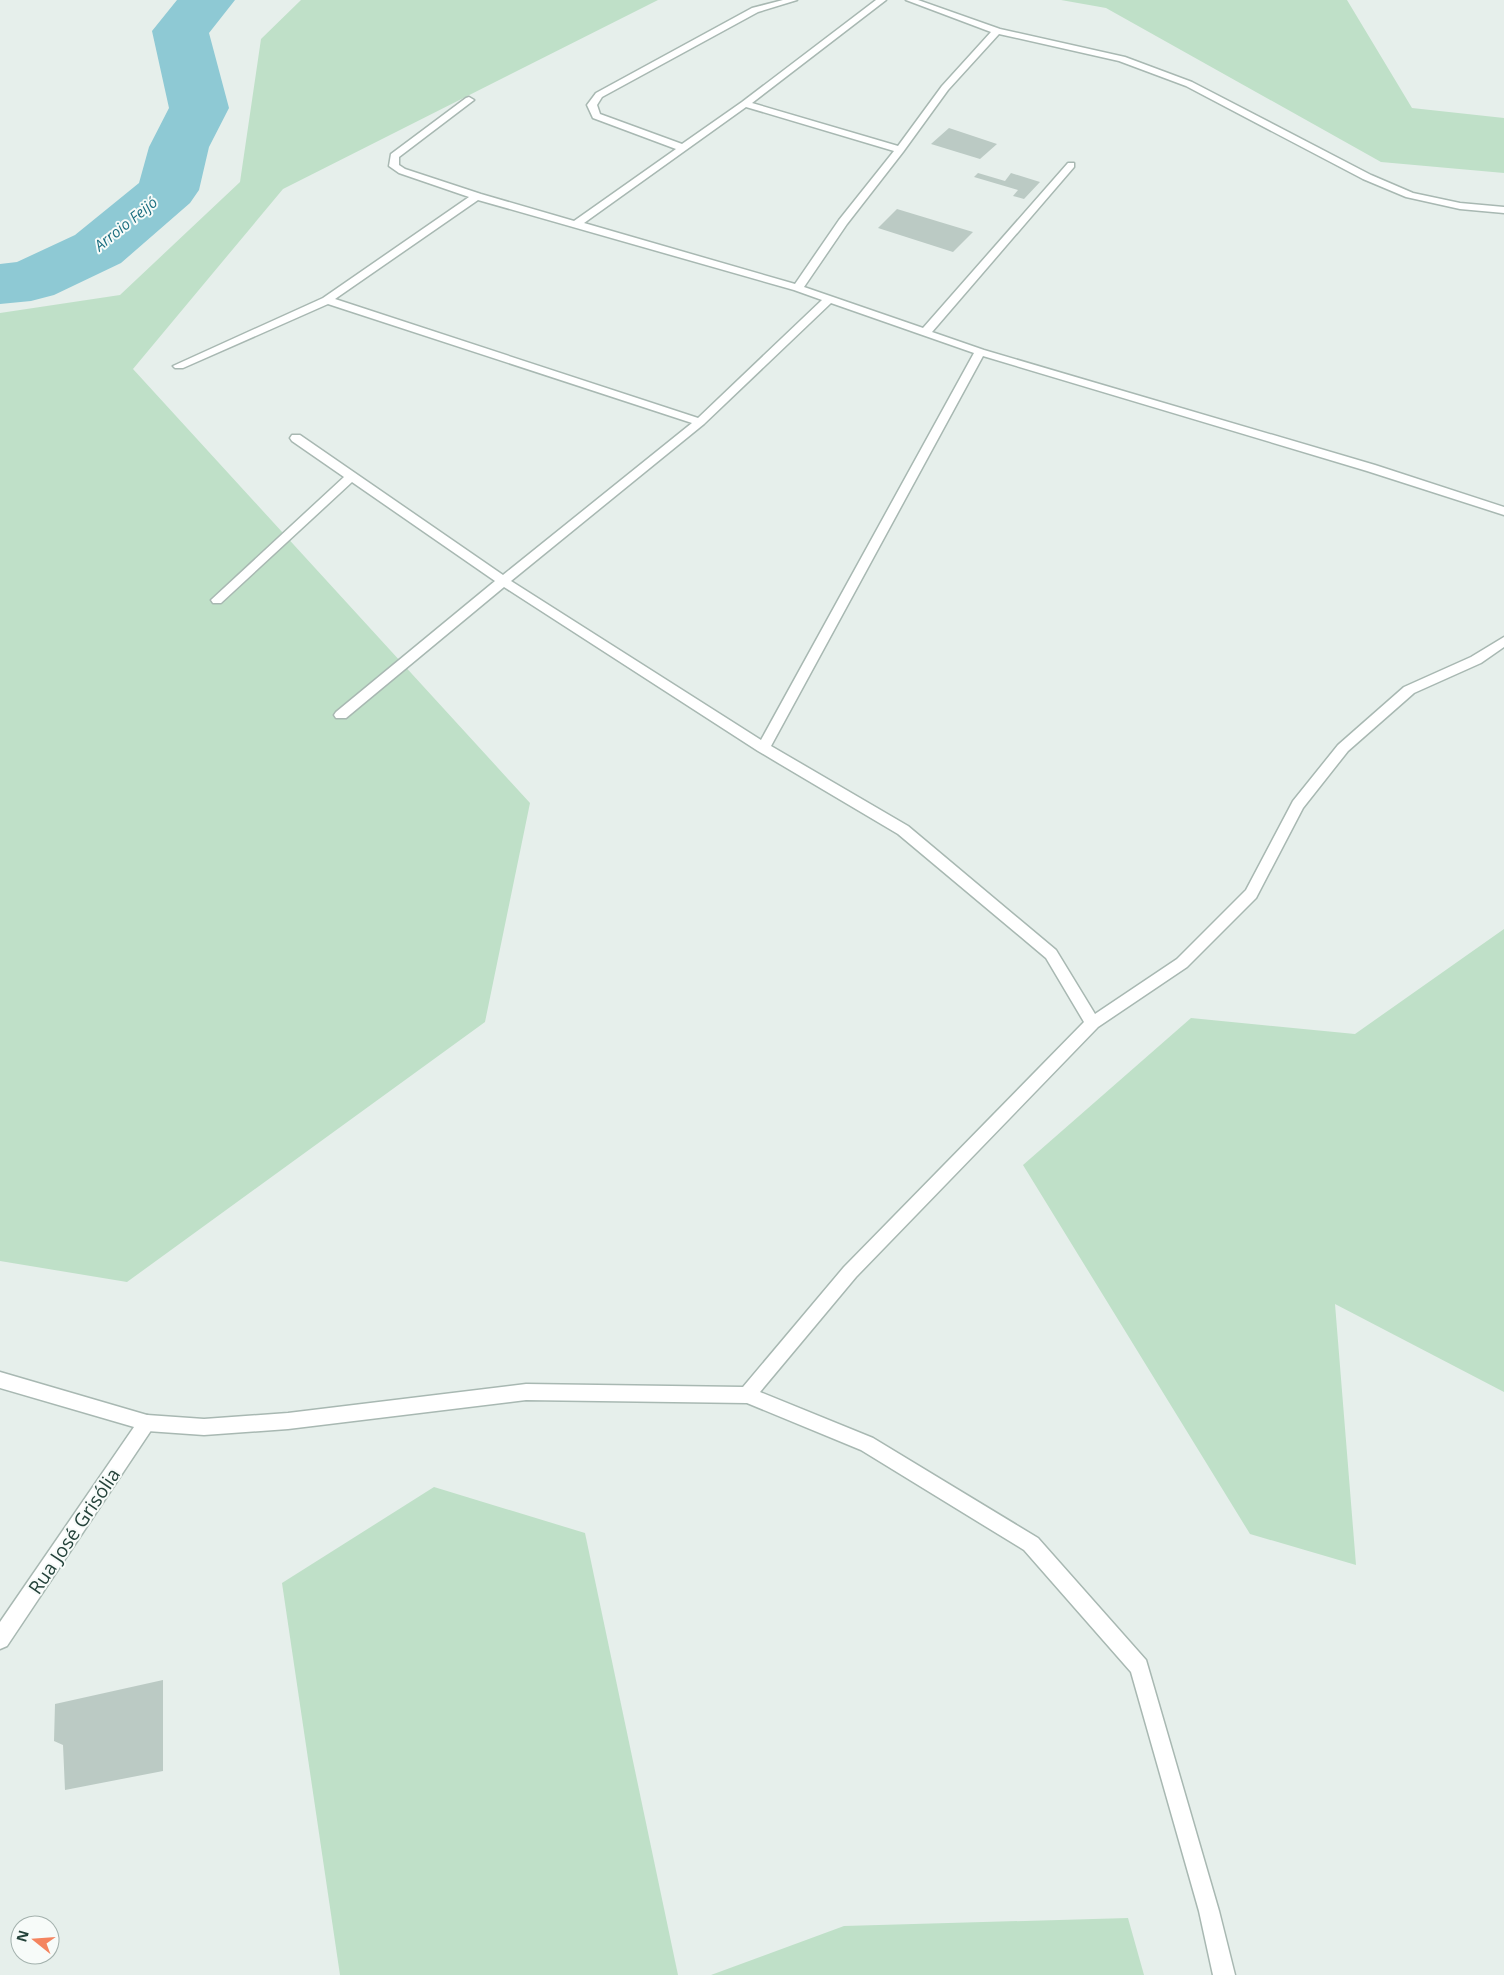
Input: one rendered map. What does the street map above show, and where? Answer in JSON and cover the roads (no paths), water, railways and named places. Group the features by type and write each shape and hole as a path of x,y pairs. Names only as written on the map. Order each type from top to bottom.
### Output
{"street":[{"path":"683,148 596,116 592,105 599,95 755,10 793,0"},
{"path":"576,224 745,104 882,0"},
{"path":"910,0 997,30 1122,59 1189,84 1367,177 1410,195 1460,206 1504,210"},
{"path":"798,288 843,222 900,150 945,88 997,30"},
{"path":"470,100 394,156 394,166 402,171 477,196 798,288 980,352 1371,468 1504,511"},
{"path":"745,104 900,150"},
{"path":"924,333 1071,165"},
{"path":"179,366 327,300 477,196"},
{"path":"341,715 700,422 829,299"},
{"path":"327,300 700,422"},
{"path":"763,748 980,352"},
{"path":"296,438 503,581 763,748 903,830 1051,954 1093,1023"},
{"path":"217,600 352,476"},
{"path":"747,1395 850,1272 1093,1023 1182,963 1251,894 1298,805 1343,748 1409,690 1476,660 1504,641"},
{"path":"0,1380 147,1423 204,1427 288,1420 526,1392 747,1395 867,1444 1031,1544 1139,1667 1209,1910 1224,1975"},
{"name":"Rua José Grisólia","path":"0,1639 147,1423"}],"waterway":[{"name":"Arroio Feijó","path":"0,284 31,281 98,249 168,190 179,147 199,108 180,31 207,0"}]}
